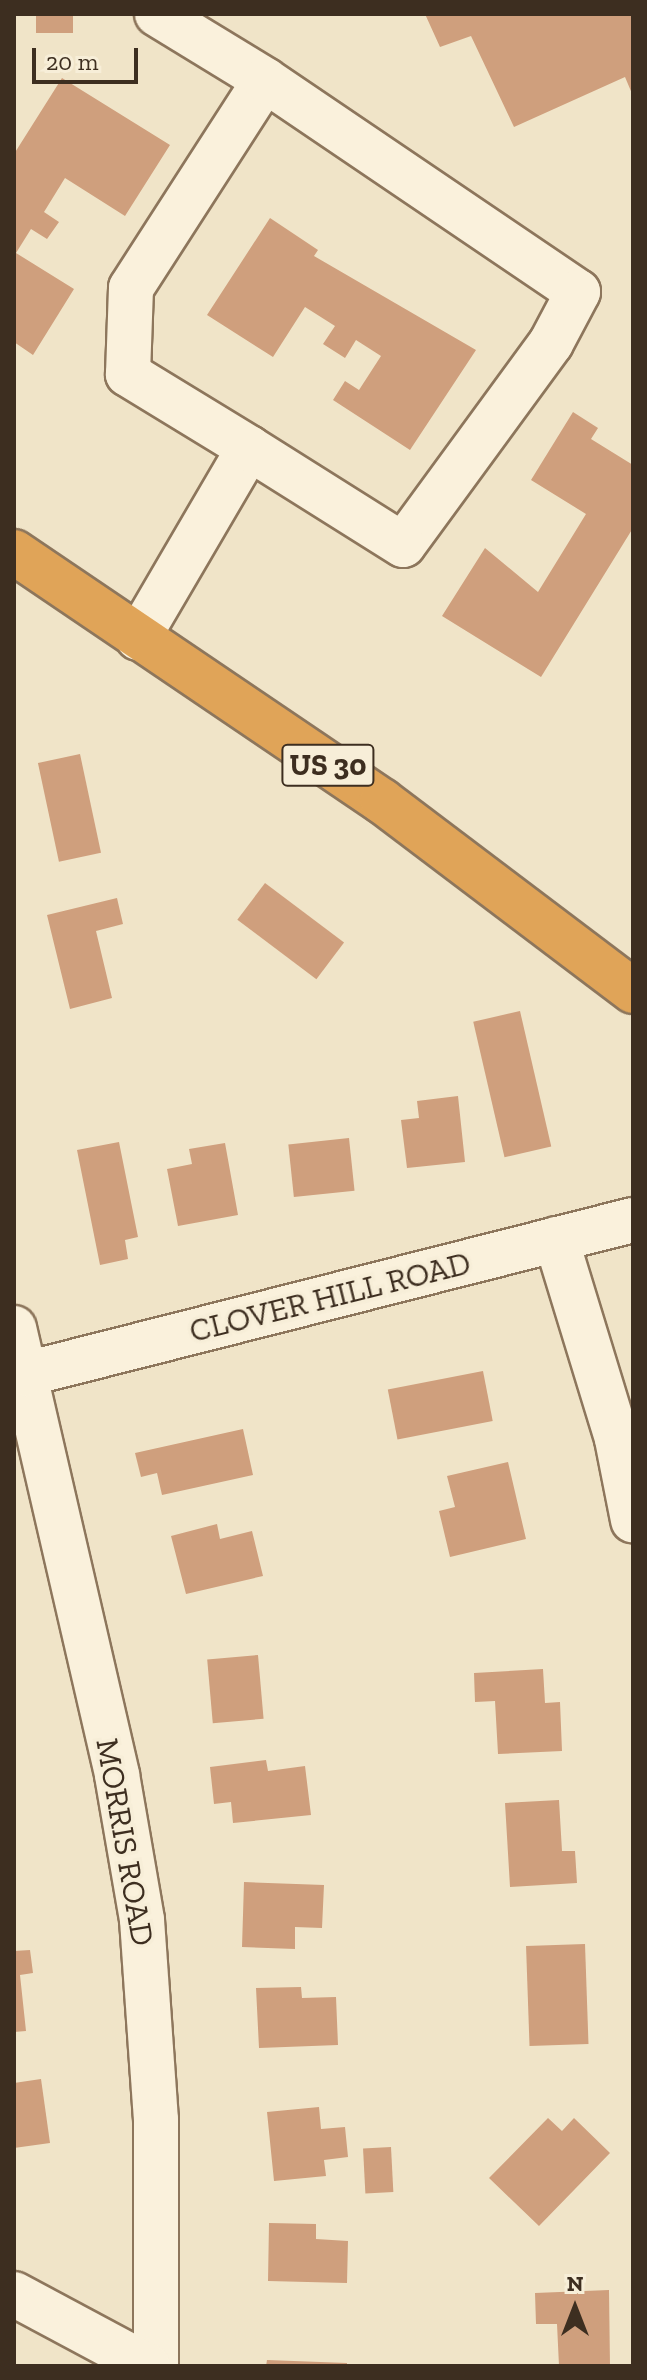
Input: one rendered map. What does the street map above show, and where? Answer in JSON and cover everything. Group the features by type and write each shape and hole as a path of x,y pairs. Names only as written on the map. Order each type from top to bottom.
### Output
{"highway":[{"name":"US 30","path":"14,552 382,801 633,991"}],"street":[{"path":"157,14 265,80 578,292 551,343 403,545 128,374 131,288 265,80"},
{"path":"138,638 249,448"},
{"name":"CLOVER HILL ROAD","path":"26,1374 633,1220"},
{"path":"556,1239 617,1439 633,1520"},
{"name":"MORRIS ROAD","path":"14,1328 142,1920 156,2120 156,2366"},
{"path":"14,2294 148,2366"}],"building":[{"path":"36,14 73,14 73,33 36,33"},
{"path":"425,14 633,14 633,96 625,77 514,127 471,36 440,47"},
{"path":"62,78 170,145 125,216 65,178 44,212 59,222 47,239 31,229 16,253 74,289 33,355 14,342 14,154"},
{"path":"270,218 318,250 314,256 476,350 410,450 333,400 345,381 359,390 381,356 356,340 345,358 323,344 335,326 305,307 273,357 207,315"},
{"path":"573,412 598,428 591,439 633,465 633,528 541,677 442,616 485,548 538,592 586,514 531,480"},
{"path":"80,754 101,853 59,862 38,763"},
{"path":"265,883 344,943 316,979 237,920"},
{"path":"117,898 123,924 96,931 112,998 70,1009 47,915"},
{"path":"520,1011 551,1146 504,1157 473,1022"},
{"path":"458,1096 465,1162 407,1168 401,1120 419,1118 417,1101"},
{"path":"349,1138 355,1191 294,1197 288,1144"},
{"path":"119,1142 138,1237 125,1240 128,1259 100,1265 77,1150"},
{"path":"225,1143 238,1215 178,1226 167,1169 192,1164 189,1149"},
{"path":"483,1371 493,1421 398,1440 388,1390"},
{"path":"243,1429 253,1475 162,1495 157,1473 141,1477 135,1453"},
{"path":"508,1462 526,1539 450,1557 439,1511 455,1507 447,1476"},
{"path":"217,1524 220,1539 252,1531 263,1576 186,1594 171,1536"},
{"path":"258,1655 264,1719 213,1723 207,1659"},
{"path":"543,1669 545,1703 560,1702 562,1751 498,1754 495,1701 475,1702 474,1673"},
{"path":"266,1760 268,1771 305,1766 311,1815 233,1823 231,1802 214,1804 210,1767"},
{"path":"559,1800 562,1851 575,1851 577,1883 510,1887 505,1803"},
{"path":"244,1882 324,1885 322,1928 295,1927 295,1949 242,1947"},
{"path":"585,1944 588,2044 530,2046 526,1946"},
{"path":"30,1950 33,1973 20,1975 26,2031 14,2032 14,1951"},
{"path":"301,1987 302,1998 336,1997 338,2045 259,2048 256,1988"},
{"path":"41,2079 50,2143 14,2148 14,2083"},
{"path":"319,2107 321,2129 345,2127 348,2157 324,2160 326,2176 274,2181 267,2112"},
{"path":"548,2118 562,2131 574,2118 610,2153 539,2226 489,2178"},
{"path":"391,2147 393,2192 365,2193 363,2148"},
{"path":"269,2223 316,2224 316,2239 348,2241 347,2283 268,2281"},
{"path":"609,2290 610,2366 559,2366 557,2324 536,2324 535,2293"},
{"path":"267,2360 347,2363 347,2366 266,2366"}]}
